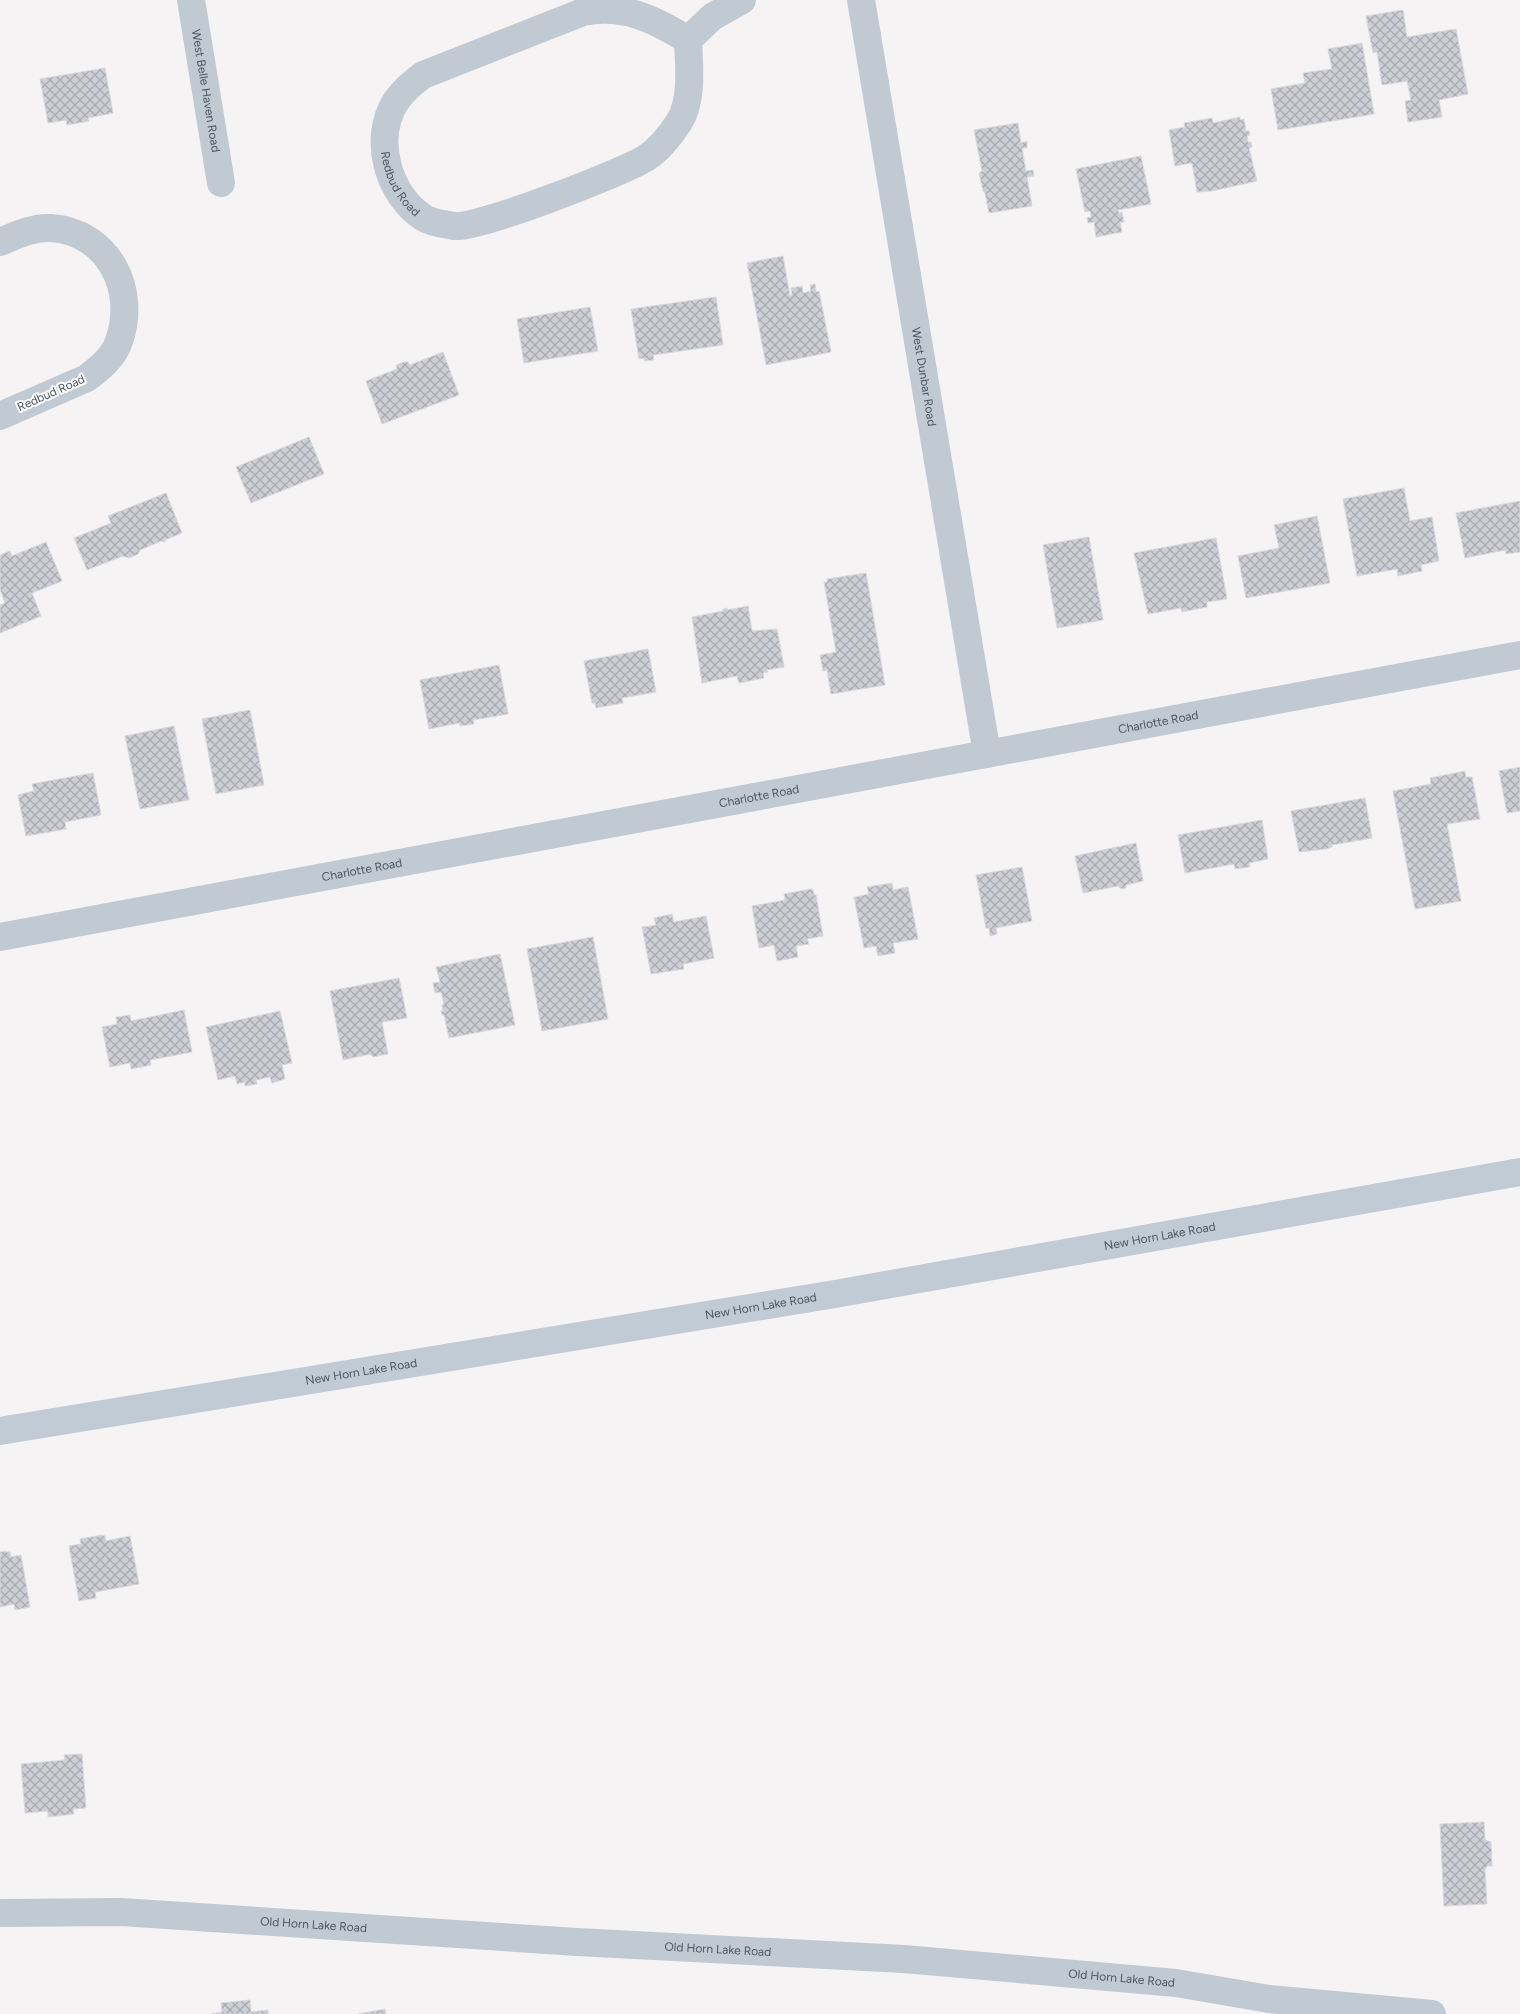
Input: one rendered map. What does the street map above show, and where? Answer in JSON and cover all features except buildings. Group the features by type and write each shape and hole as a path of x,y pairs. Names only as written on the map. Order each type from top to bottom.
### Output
{"main road":[{"name":"New Horn Lake Road","path":"0,1431 835,1294 1520,1172"}],"street":[{"name":"West Belle Haven Road","path":"191,0 221,183"},
{"path":"688,40 712,16 742,0"},
{"name":"West Dunbar Road","path":"861,0 987,754"},
{"name":"Redbud Road","path":"597,9 618,10 646,17 688,40 689,93 681,120 662,146 646,158 630,166 486,221 457,226 426,220 406,204 393,183 386,155 385,128 395,102 407,86 423,75 582,12 597,9"},
{"name":"Redbud Road","path":"0,242 25,232 50,228 64,230 80,236 94,244 116,268 121,280 125,307 119,342 111,357 99,369 87,378 0,416"},
{"name":"Charlotte Road","path":"0,937 1520,655"},
{"name":"Old Horn Lake Road","path":"0,1913 122,1912 587,1943 904,1959 1176,1983 1269,1999 1432,2014"}]}
